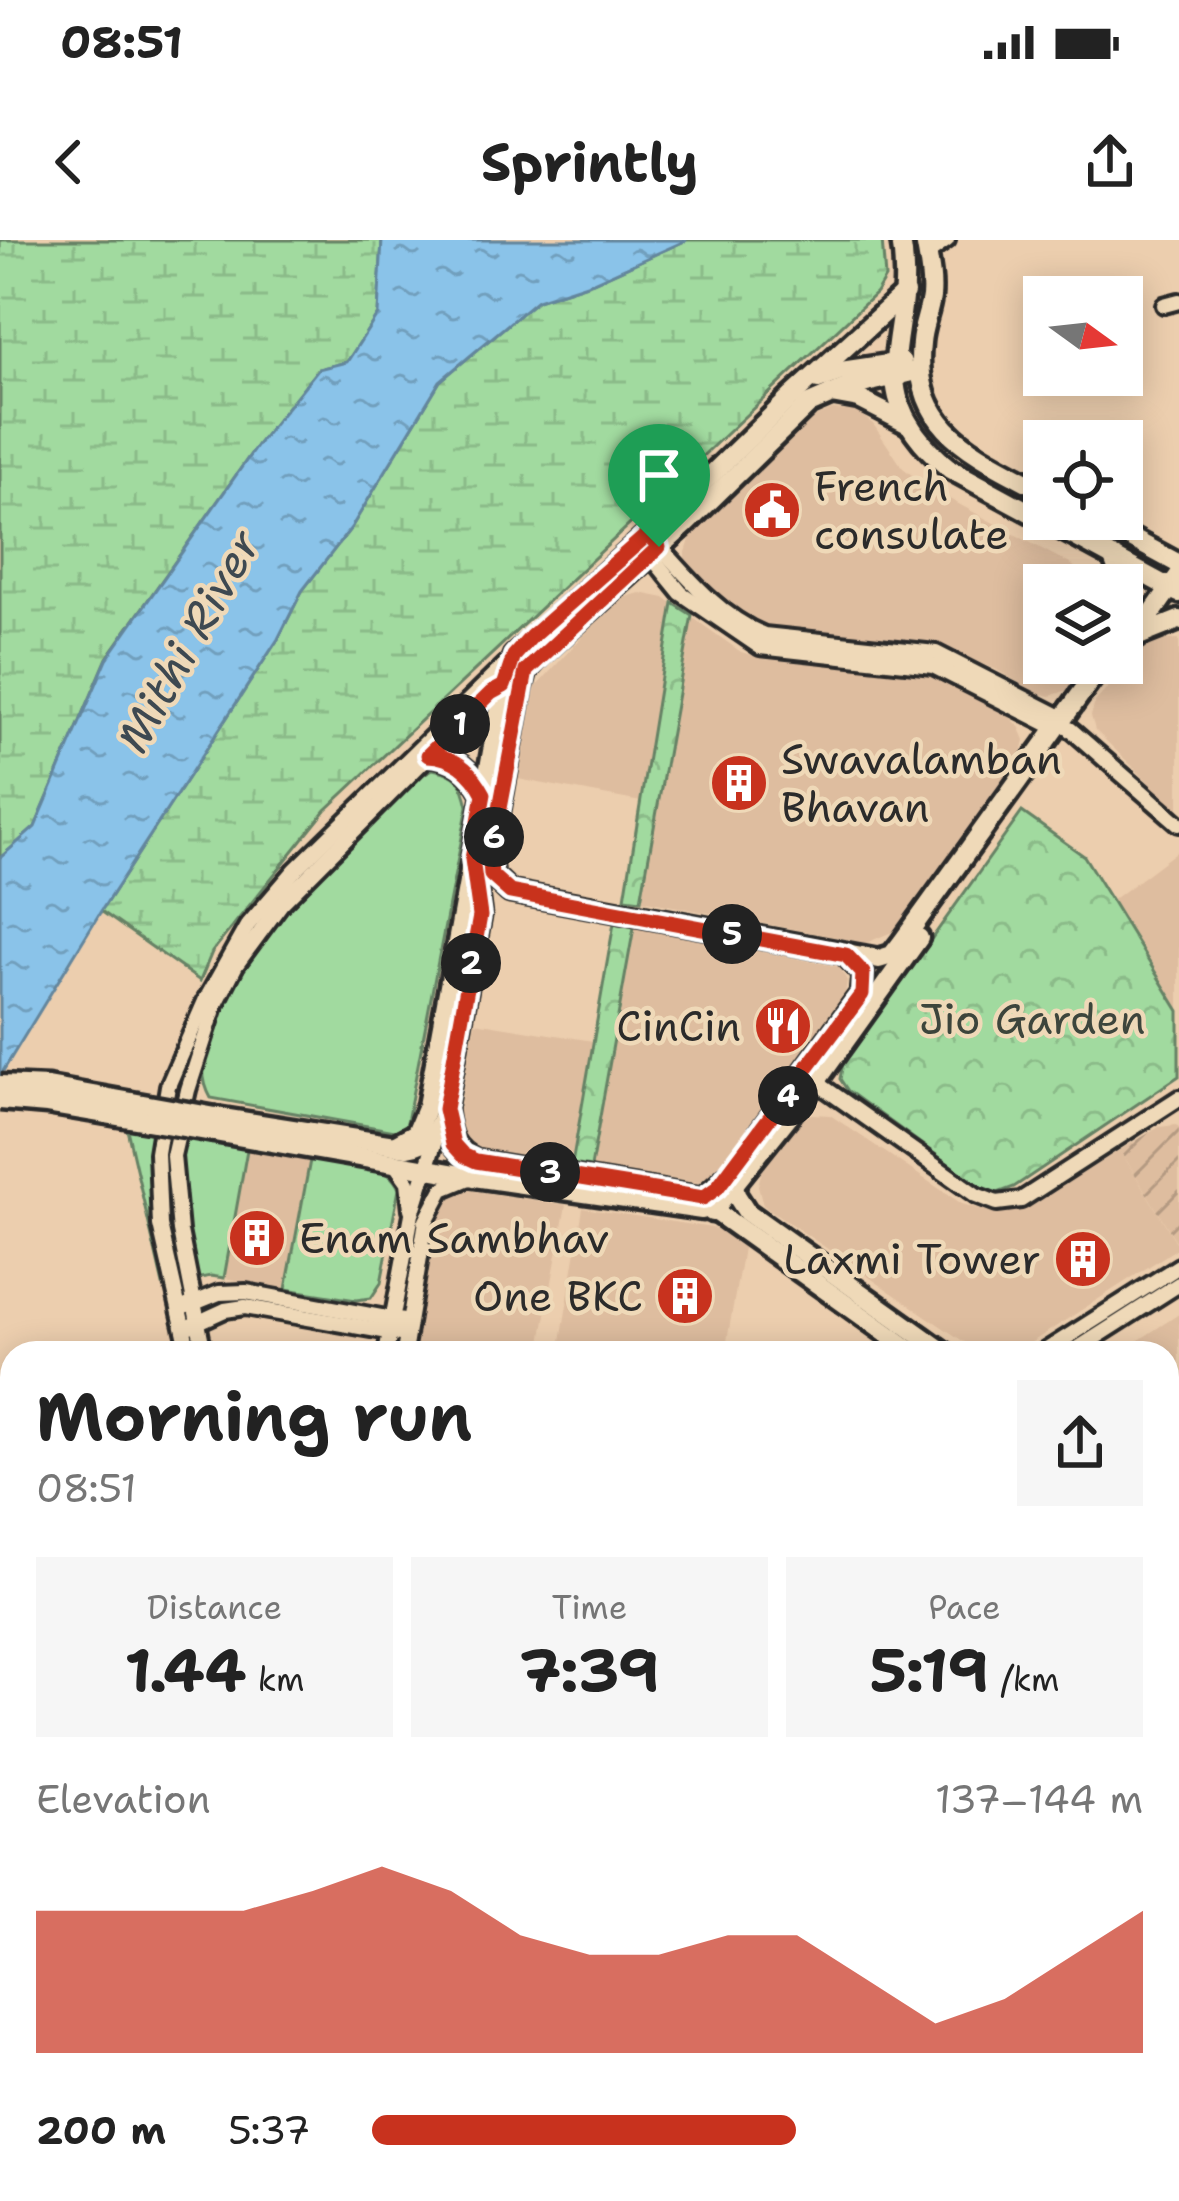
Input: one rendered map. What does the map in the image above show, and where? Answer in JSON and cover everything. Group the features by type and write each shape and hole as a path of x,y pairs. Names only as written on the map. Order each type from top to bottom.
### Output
{"main road":[{"path":"901,240 905,293 896,330 894,369 901,406 920,441 950,469 1113,558 1174,578"},
{"path":"928,245 931,296 920,365 925,397 951,436 1023,478"},
{"path":"510,892 491,875 490,861 526,671 808,384 905,293"},
{"path":"808,384 842,371 920,365"},
{"path":"393,1153 416,1133 428,1106 504,686 514,656 808,404 894,369"},
{"path":"831,394 859,399 910,425"},
{"path":"1124,540 1174,578"},
{"path":"1113,558 1115,564"},
{"path":"1143,615 1174,578"},
{"path":"1143,630 1179,620"},
{"path":"0,1100 215,1125 393,1153 427,1168 474,1177 707,1205 734,1184 816,1082 1089,684"},
{"path":"480,916 496,895 510,892 846,955 880,959 892,955 1063,725 1099,684"},
{"path":"428,755 443,756 469,772 484,794"},
{"path":"393,1153 418,1146 442,1118 480,916 472,859"},
{"path":"707,1205 862,994 863,973 846,955"},
{"path":"0,1084 48,1087 215,1125"},
{"path":"442,1118 453,1144 476,1161 707,1205 897,1341"},
{"path":"734,1184 747,1212 928,1341"}],"street":[{"path":"928,245 947,240"},
{"path":"649,544 743,627 764,634 936,653 1063,725 1179,824"},
{"path":"198,1341 177,1310 160,1225 157,1153 168,1086 205,1001 248,926 295,871 514,656"},
{"path":"189,1341 193,1304 172,1156 215,1006 257,933 304,878 491,693 504,686"},
{"path":"816,1082 976,1195 997,1203 1024,1198 1179,1098"},
{"path":"168,1086 188,1090"},
{"path":"388,1341 412,1214 442,1118"},
{"path":"393,1153 408,1182 412,1214"},
{"path":"405,1341 425,1221 443,1189 474,1177"},
{"path":"1061,1341 1179,1266"},
{"path":"1090,1341 1179,1285"},
{"path":"177,1310 219,1293 246,1292 407,1328"},
{"path":"190,1327 225,1310 244,1307 390,1325"}],"shaded area":[{"path":"832,410 856,411 873,424 903,468 927,487 1070,564 1023,564 1023,684 1074,684 1071,689 1050,696 1037,693 941,647 760,625 688,572 684,559 692,533 808,420"},
{"path":"640,593 665,598 741,652 765,659 931,676 1008,715 1019,726 1025,740 1021,758 899,929 866,943 641,900 657,805 518,779 535,688 616,600"},
{"path":"1179,639 1179,812 1095,730 1091,716 1095,702 1111,684 1143,684 1143,649 1157,641"},
{"path":"1179,850 1179,1011 1111,901"},
{"path":"634,927 839,966 847,981 844,1001 713,1174 698,1183 591,1167"},
{"path":"475,1022 593,1041 572,1164 473,1147 460,1133 458,1116"},
{"path":"830,1115 962,1204 997,1214 1024,1208 1120,1150 1179,1247 1033,1341 963,1341 763,1205 758,1185 763,1167 798,1119"},
{"path":"1176,1125 1179,1246 1120,1150 1159,1127"},
{"path":"248,1144 311,1155 286,1289 224,1278"},
{"path":"468,1190 566,1205 541,1341 416,1341 440,1208 452,1196"},
{"name":"One BKC","path":"583,1208 712,1228 743,1248 727,1341 561,1341"},
{"path":"1179,1314 1179,1341 1137,1341"}],"green space":[{"path":"0,240 382,240 378,314 347,362 318,369 258,444 107,658 35,827 0,858"},
{"path":"687,240 882,240 885,278 876,293 326,810 212,952 200,981 101,911 278,639 302,591 351,528 440,381 537,300 593,282"},
{"path":"673,603 692,615 641,900 625,898"},
{"path":"433,769 458,780 468,806 406,1127 395,1131 211,1098 203,1071 208,1046 254,955 331,861"},
{"name":"Jio Garden","path":"1022,812 1084,856 1179,1011 1179,1076 1014,1187 998,1193 983,1189 848,1091 840,1079 843,1063"},
{"path":"614,923 634,927 591,1167 572,1164"},
{"path":"126,1125 248,1144 224,1278 163,1285"},
{"path":"311,1155 373,1166 399,1189 381,1283 371,1298 286,1289"}],"water":[{"name":"Mithi River","path":"382,240 687,240 593,282 537,300 440,381 351,528 302,591 278,639 0,1076 0,858 35,827 107,659 258,444 318,369 347,362 378,314"}],"place":[{"name":"French consulate","path":"772,510"},
{"name":"Swavalamban Bhavan","path":"739,783"},
{"name":"CinCin","path":"783,1026"},
{"name":"Enam Sambhav","path":"257,1238"},
{"name":"Laxmi Tower","path":"1083,1259"},
{"name":"One BKC","path":"685,1296"}],"route":[{"path":"648,534 659,547 526,671 490,861 491,875 510,892 846,955 859,966 865,984 862,994 717,1188 703,1198 476,1161 453,1144 445,1109 480,916 472,859 484,794 469,772 443,756 428,755 504,686 514,656 531,637 648,534"}]}
